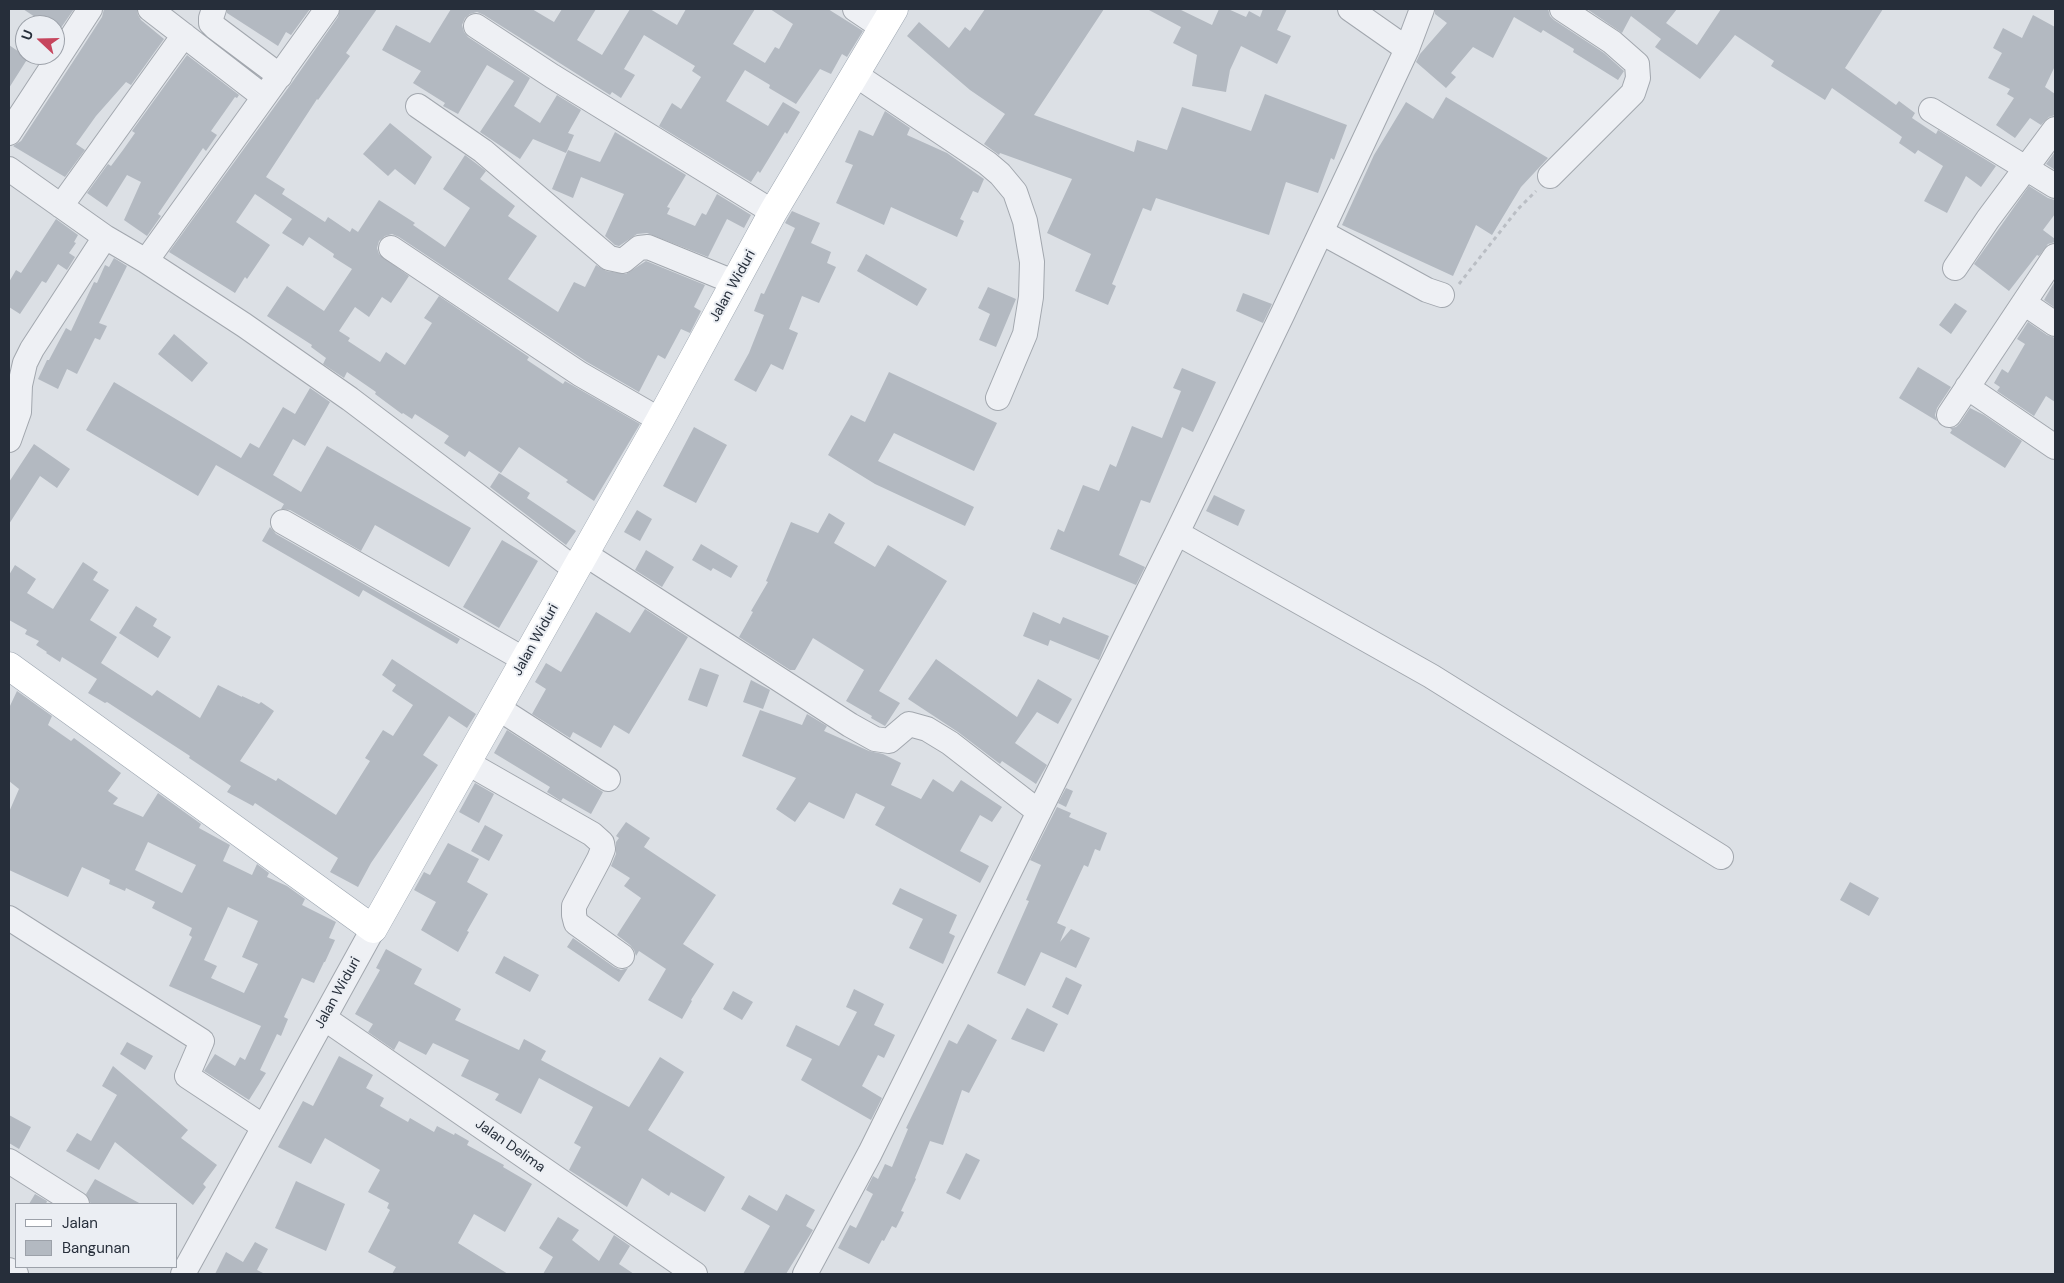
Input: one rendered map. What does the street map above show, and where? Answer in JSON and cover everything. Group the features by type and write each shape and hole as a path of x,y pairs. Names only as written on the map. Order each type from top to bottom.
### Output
{"main road":[{"name":"Jalan Widuri","path":"373,929 660,420 774,212 856,75 888,16"},
{"path":"9,666 373,929"}],"street":[{"path":"9,133 90,9"},
{"path":"150,9 264,96"},
{"path":"214,9 211,23 280,76"},
{"path":"146,261 327,9"},
{"path":"855,9 888,16"},
{"path":"1350,9 1407,49"},
{"path":"805,1274 874,1144 1177,533 1407,49 1422,9"},
{"path":"1550,176 1633,93 1638,78 1637,64 1612,42 1562,9"},
{"path":"476,26 552,76 774,212"},
{"path":"62,206 184,35"},
{"path":"856,75 987,163 1000,174 1015,192 1025,221 1032,262 1031,297 1025,334 998,398"},
{"path":"418,106 482,150 610,258 623,261 639,248 648,247 736,283"},
{"path":"1931,110 2055,186"},
{"path":"1954,268 2055,129"},
{"path":"9,170 105,237 146,261 244,325 580,562 875,739 889,741 909,724 926,729 950,743 1038,812"},
{"path":"1321,232 1426,290 1442,295"},
{"path":"9,440 19,412 20,384 25,363 32,349 105,237"},
{"path":"392,248 580,374 660,420"},
{"path":"1949,415 2055,256"},
{"path":"2024,304 2055,324"},
{"path":"1967,387 2055,447"},
{"path":"284,522 525,660"},
{"path":"1177,533 1431,676 1721,857"},
{"path":"498,708 608,779"},
{"path":"466,762 592,834 602,843 599,859 574,906 574,915 576,922 622,956"},
{"path":"9,918 202,1041 187,1076 264,1127"},
{"name":"Jalan Widuri","path":"182,1269 264,1127 373,929"},
{"name":"Jalan Delima","path":"324,1018 695,1274"},
{"path":"9,1161 75,1203"},
{"path":"9,1270 16,1274"}],"path":[{"path":"1442,295 1454,290 1518,209 1550,176"}],"building":[{"path":"23,9 74,9 65,22 65,15 32,15"},
{"path":"104,9 137,9 141,20 164,39 131,85 126,82 96,116 76,144 85,150 65,177 13,146 21,141 102,17"},
{"path":"227,9 310,9 291,35 286,32 278,46 227,13"},
{"path":"340,9 377,9 346,53 350,56 317,99 266,177 285,189 282,194 325,222 328,217 350,232 352,228 358,232 379,200 415,223 413,225 445,247 470,208 443,189 465,155 486,171 480,179 515,206 508,216 537,236 508,279 558,312 574,282 585,287 596,265 606,271 626,274 646,261 705,285 694,307 701,311 690,333 681,329 665,359 658,355 639,392 587,362 399,237 392,234 385,236 379,241 377,248 379,254 409,276 391,303 382,297 369,317 355,307 339,331 350,338 348,341 380,362 386,352 405,365 432,323 424,318 439,296 529,357 527,360 563,384 565,381 640,424 594,501 566,482 568,480 519,447 501,473 469,451 465,457 444,443 449,436 415,414 412,419 402,414 375,394 376,392 347,372 344,378 323,364 326,358 311,347 312,345 267,316 287,286 324,311 352,269 333,257 334,254 309,237 303,246 282,233 292,219 255,194 236,222 270,245 235,293 169,252 291,84 338,17"},
{"path":"451,9 532,9 554,22 562,9 596,9 577,40 602,55 630,9 650,9 677,25 686,9 755,9 733,44 765,63 775,47 779,49 793,24 770,9 828,9 863,31 847,57 842,54 831,74 820,69 796,104 769,88 770,85 745,70 726,101 768,126 783,102 800,112 787,134 785,132 760,173 758,171 751,182 659,126 672,103 681,109 701,77 692,71 695,66 644,35 624,69 635,75 621,98 612,92 610,95 484,15 477,12 470,14 465,18 462,25 468,37 530,78 514,106 540,123 557,95 581,110 568,133 574,135 566,153 533,139 520,159 480,132 514,81 487,65 458,114 443,106 445,103 413,83 421,71 382,50 396,25 430,43"},
{"path":"985,9 1104,9 1034,115 1134,152 1137,140 1167,150 1182,107 1251,131 1265,94 1347,125 1334,160 1331,158 1318,193 1286,182 1269,235 1156,198 1151,211 1143,208 1112,284 1116,286 1108,305 1075,291 1091,254 1047,233 1072,179 1000,153 999,155 984,144 1005,114 970,90 907,36 919,22 949,48 965,27 970,31"},
{"path":"1147,9 1179,9 1212,25 1219,9 1228,9 1246,17 1249,11 1260,17 1263,9 1287,9 1277,30 1291,36 1277,64 1241,46 1230,70 1226,92 1192,86 1197,55 1173,43 1181,27"},
{"path":"1435,9 1548,9 1550,16 1554,20 1604,53 1624,71 1618,80 1573,52 1574,49 1543,30 1541,33 1514,17 1493,58 1473,47 1451,73 1456,77 1446,88 1416,62 1420,54 1447,23 1435,14"},
{"path":"1587,9 1677,9 1666,23 1697,45 1721,9 1883,9 1845,68 1896,105 1899,101 1915,113 1912,118 1936,134 1938,130 1996,166 1981,187 1966,176 1947,213 1924,201 1943,166 1918,150 1915,154 1899,143 1902,137 1832,88 1825,100 1771,66 1774,61 1735,35 1700,79 1655,47 1661,39 1631,16 1622,33"},
{"path":"2033,15 2055,27 2055,66 2045,87 2055,94 2055,115 2049,117 2041,125 2030,118 2015,138 1996,125 2014,98 2007,94 2010,89 1988,78 2002,53 1993,48 2003,28 2022,38"},
{"path":"9,45 15,49 15,65 24,65 9,88"},
{"path":"187,55 239,95 237,98 235,97 211,131 217,135 206,151 203,148 158,214 161,216 147,236 124,220 141,182 127,175 107,207 87,193 108,164 111,166 123,150 135,133 132,131"},
{"path":"1446,97 1548,158 1521,187 1492,235 1476,225 1453,276 1342,225 1374,155 1406,102 1433,119"},
{"path":"885,111 910,128 907,135 947,153 984,179 978,193 973,191 960,219 964,221 957,237 891,207 884,225 836,203 853,165 845,162 859,130 873,136"},
{"path":"390,123 432,157 415,185 395,169 388,176 363,154"},
{"path":"615,132 686,175 667,207 670,208 667,214 695,226 702,213 706,215 717,194 751,215 744,228 727,219 708,257 647,233 637,234 619,246 615,245 605,236 624,194 581,177 573,198 552,189 568,150 600,162"},
{"path":"2055,152 2055,170 2046,164"},
{"path":"2029,186 2048,198 2055,200 2055,214 2043,230 2055,239 2055,242 2048,244 2039,256 2037,255 2009,291 1974,264"},
{"path":"792,211 820,223 811,243 831,252 827,263 836,267 819,303 802,296 789,329 798,333 783,370 771,364 756,392 734,380 749,353 764,315 754,311 761,293 764,294 795,228 785,223"},
{"path":"56,219 78,235 74,242 76,243 69,253 75,257 67,270 58,264 46,283 42,281 20,314 9,307 9,282 16,270 21,273"},
{"path":"866,254 927,289 917,306 857,271"},
{"path":"114,258 127,266 99,323 107,326 100,340 95,338 77,374 67,369 58,389 38,379 66,328 71,331 94,282 97,283 105,265 109,267"},
{"path":"2055,281 2055,308 2044,300"},
{"path":"988,287 1016,299 996,347 979,340 990,314 978,308"},
{"path":"1243,293 1272,304 1263,323 1236,311"},
{"path":"1955,303 1967,311 1951,334 1939,325"},
{"path":"2028,322 2055,338 2055,402 2046,396 2034,416 1997,391 2000,387 1994,383 2002,369 2008,373 2025,344 2017,339"},
{"path":"174,334 208,363 192,382 158,354"},
{"path":"1918,367 1951,387 1937,408 1935,415 1937,421 1899,398"},
{"path":"1182,368 1216,382 1193,432 1182,427 1150,503 1141,500 1119,555 1145,567 1136,585 1050,549 1058,529 1064,532 1083,485 1099,491 1110,464 1116,467 1132,426 1162,438 1181,391 1173,388"},
{"path":"889,372 997,423 974,471 894,433 878,461 974,507 965,526 875,484 828,455 851,415 865,422"},
{"path":"114,382 241,458 250,443 259,448 283,407 295,414 310,388 330,402 305,446 293,439 273,475 301,492 327,446 471,528 449,567 375,525 361,551 290,510 281,509 284,504 216,465 198,496 86,430"},
{"path":"1970,408 1984,415 2022,441 2005,468 1950,433 1952,430 1950,428 1956,427 1960,423"},
{"path":"694,427 727,445 696,503 663,486"},
{"path":"34,444 70,469 57,488 40,476 9,524 9,482"},
{"path":"499,473 530,493 527,498 576,531 566,545 490,487"},
{"path":"1214,495 1245,510 1238,526 1206,511"},
{"path":"637,510 652,519 640,541 624,532"},
{"path":"829,513 845,523 834,543 875,567 888,545 947,581 879,691 900,703 885,726 846,701 864,670 813,638 795,670 790,670 739,637 753,612 751,611 768,582 766,581 791,522 818,533"},
{"path":"270,527 276,534 460,639 457,644 363,590 359,597 262,541"},
{"path":"502,540 538,561 499,628 463,607"},
{"path":"701,544 738,566 731,578 713,568 711,571 692,560"},
{"path":"646,550 674,567 662,587 635,570"},
{"path":"83,562 98,572 93,580 109,590 90,620 117,637 101,663 152,696 157,690 200,718 218,685 259,704 261,702 274,711 240,761 276,781 278,778 336,815 370,761 365,758 383,730 393,736 413,705 392,691 396,685 382,675 392,659 476,714 467,728 449,716 423,755 438,765 371,863 358,887 330,872 338,858 255,803 253,806 227,792 231,786 189,758 190,756 107,702 105,703 88,693 97,679 62,657 60,662 46,653 36,645 39,641 25,634 27,630 9,620 9,575 15,565 36,579 27,593 53,609"},
{"path":"136,606 157,619 153,626 171,637 158,658 119,633"},
{"path":"645,609 688,637 629,734 614,725 601,748 573,732 570,738 532,714 546,689 535,682 546,663 561,672 596,612 630,633"},
{"path":"1033,612 1060,624 1063,617 1109,636 1099,660 1050,640 1048,646 1023,636"},
{"path":"936,659 1017,717 1038,679 1072,699 1058,724 1037,712 1015,743 1047,765 1036,784 1002,761 1000,764 958,732 908,699"},
{"path":"700,668 719,675 707,707 688,700"},
{"path":"751,680 770,690 763,709 743,702"},
{"path":"17,691 52,716 48,725 71,741 74,738 121,773 108,791 118,798 113,804 143,817 158,793 201,824 199,828 230,845 223,861 252,875 257,864 269,873 267,877 287,886 305,899 302,905 336,922 329,938 335,940 325,962 314,983 302,978 284,1017 288,1019 281,1036 277,1034 260,1070 266,1073 249,1100 204,1071 215,1054 235,1066 240,1057 245,1060 261,1026 169,986 192,937 189,935 192,928 152,908 155,902 126,888 125,891 109,884 110,880 82,867 68,897 9,870 9,812 19,789 9,781 9,708","holes":["148,842 196,865 182,893 135,870","228,907 258,921 242,957 258,964 244,993 211,978 217,966 204,960"]},
{"path":"760,710 802,725 807,714 827,726 824,731 901,763 891,785 921,799 933,779 953,792 961,780 1002,807 992,822 980,815 960,851 989,866 980,883 875,825 885,807 856,793 844,819 809,802 795,822 776,809 796,778 742,756"},
{"path":"507,730 603,792 591,814 563,798 561,801 547,792 550,787 494,753"},
{"path":"475,783 494,794 479,823 459,812"},
{"path":"1066,788 1073,791 1066,807 1058,803"},
{"path":"1057,807 1071,813 1069,817 1107,833 1100,851 1095,849 1088,867 1084,865 1057,923 1066,927 1060,942 1071,929 1090,938 1076,968 1041,952 1025,986 997,973 1029,901 1026,900 1041,865 1030,860"},
{"path":"626,822 650,838 644,847 716,895 683,944 714,964 691,1000 682,1019 648,1000 666,969 639,951 636,956 630,945 617,935 641,898 624,886 630,878 611,866 616,854 616,842 619,838 616,836"},
{"path":"485,825 503,835 489,861 471,851"},
{"path":"448,843 479,859 467,882 488,894 467,931 469,932 458,952 421,930 436,902 414,890 424,872 430,875"},
{"path":"1850,882 1879,898 1869,916 1840,900"},
{"path":"900,888 957,915 949,933 955,936 943,964 909,948 923,919 892,904"},
{"path":"573,938 614,967 621,970 628,968 619,982 567,947"},
{"path":"386,949 422,969 414,984 461,1009 455,1020 519,1050 524,1039 546,1051 541,1060 629,1107 660,1057 684,1072 648,1130 725,1177 705,1212 671,1192 669,1196 642,1178 627,1207 569,1170 581,1147 574,1143 593,1107 539,1078 521,1114 495,1100 499,1094 461,1076 469,1060 433,1043 426,1055 399,1041 394,1050 368,1032 373,1024 355,1014 380,970 376,968"},
{"path":"504,956 539,975 530,992 495,973"},
{"path":"1066,977 1082,985 1068,1015 1052,1007"},
{"path":"854,989 884,1004 874,1025 895,1035 884,1058 878,1055 862,1086 882,1098 871,1120 801,1080 812,1059 786,1046 796,1025 839,1046 857,1012 846,1007"},
{"path":"733,991 753,1002 742,1020 723,1009"},
{"path":"1027,1008 1058,1024 1044,1052 1011,1039"},
{"path":"968,1024 997,1040 969,1093 962,1090 943,1145 930,1141 916,1179 901,1211 904,1212 896,1228 892,1226 884,1241 882,1240 869,1264 838,1248 850,1225 856,1228 873,1194 866,1190 873,1176 878,1179 885,1164 892,1167 908,1129 906,1128 949,1040 957,1044"},
{"path":"127,1042 153,1056 145,1070 120,1054"},
{"path":"339,1056 373,1075 366,1088 384,1098 380,1106 408,1122 410,1118 434,1132 437,1126 454,1135 455,1133 469,1141 467,1145 504,1165 503,1167 532,1184 505,1232 474,1214 458,1243 508,1274 392,1274 396,1267 368,1252 390,1210 387,1208 389,1203 368,1192 380,1170 325,1138 311,1164 278,1147 303,1101 313,1106"},
{"path":"113,1066 188,1130 181,1138 217,1165 203,1184 206,1187 193,1205 115,1142 99,1170 66,1151 77,1133 91,1141 117,1095 102,1086"},
{"path":"9,1115 31,1127 19,1149 9,1143"},
{"path":"966,1153 980,1160 960,1200 946,1193"},
{"path":"95,1179 139,1203 90,1203 86,1194"},
{"path":"296,1181 345,1204 326,1251 275,1228"},
{"path":"35,1194 47,1201 46,1203 30,1203"},
{"path":"786,1194 815,1210 806,1226 813,1230 786,1274 743,1274 770,1226 741,1209 749,1195 777,1211"},
{"path":"558,1217 579,1230 572,1240 599,1261 614,1235 630,1246 619,1264 634,1274 543,1274 553,1257 539,1248"},
{"path":"255,1242 268,1249 257,1270 265,1274 215,1274 226,1252 243,1262"}]}
